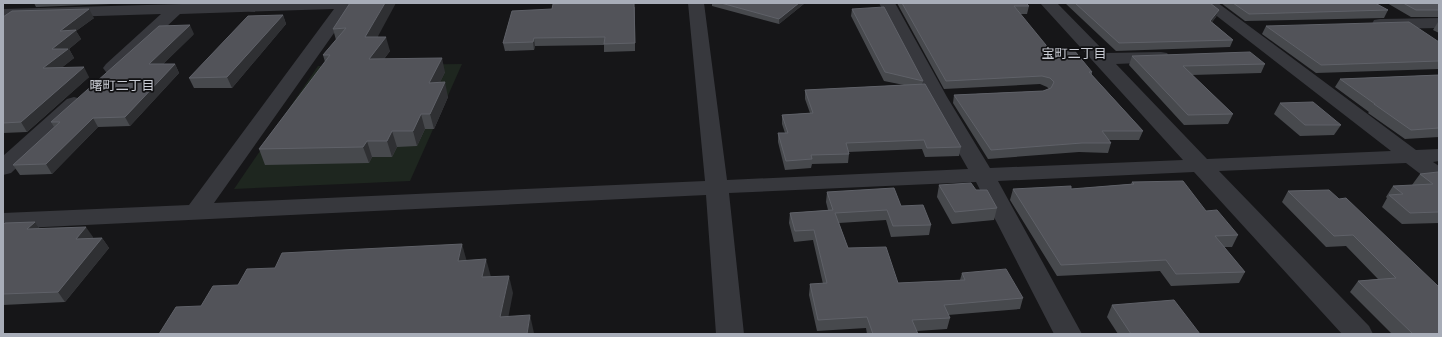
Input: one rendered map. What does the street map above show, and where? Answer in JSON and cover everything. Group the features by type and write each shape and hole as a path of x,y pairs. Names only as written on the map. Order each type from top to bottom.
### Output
{"street":[{"path":"4,15 21,3"},
{"path":"4,15 384,3"},
{"path":"696,3 717,187 730,334"},
{"path":"887,3 937,97 984,175 1068,334"},
{"path":"1048,3 1359,334"},
{"path":"1208,3 1439,177"},
{"path":"194,213 346,4"},
{"path":"3,168 176,9"},
{"path":"1385,10 1433,38"},
{"path":"1368,25 1439,23"},
{"path":"1240,28 1264,28"},
{"path":"1250,54 1274,53"},
{"path":"1101,59 1180,56"},
{"path":"1311,81 1335,80"},
{"path":"937,97 961,96"},
{"path":"3,222 717,187 1439,155"}],"shaded area":[{"path":"462,64 410,181 234,189 318,66"}],"building":[{"path":"350,3 385,3 365,37 386,37 369,59 442,58 429,83 445,82 430,114 421,114 413,131 392,131 387,141 367,141 363,147 259,149 330,55 323,55 346,28 333,29"},
{"path":"634,3 635,43 604,44 605,37 534,38 533,42 503,43 512,11 552,9 553,4"},
{"path":"721,3 799,3 779,19"},
{"path":"902,3 1026,3 1029,6 1014,6 1050,50 1073,49 1092,72 1089,72 1143,131 1102,131 1111,143 1082,143 991,150 954,95 1043,91 1051,88 1054,82 1050,78 1042,76 946,81"},
{"path":"1075,3 1210,3 1219,10 1210,21 1233,40 1119,43"},
{"path":"1233,3 1375,3 1388,10 1249,14"},
{"path":"1403,3 1439,3 1439,10 1416,10"},
{"path":"884,7 923,81 885,72 852,9"},
{"path":"89,9 60,31 76,30 52,49 68,49 43,68 84,67 21,122 3,123 3,17 12,11"},
{"path":"283,15 227,77 189,78 248,16"},
{"path":"1409,22 1439,42 1439,61 1321,65 1266,26"},
{"path":"190,25 149,64 175,64 125,117 93,118 46,164 13,165 60,122 51,122 159,26"},
{"path":"1250,52 1265,64 1183,66 1233,114 1188,115 1132,56"},
{"path":"1439,75 1439,128 1411,130 1340,79"},
{"path":"925,84 961,147 927,148 924,140 846,143 849,154 811,155 812,159 786,161 778,133 788,133 782,115 813,113 805,90"},
{"path":"1313,102 1341,125 1305,125 1280,103"},
{"path":"1438,172 1439,212 1410,213 1389,195 1403,194 1393,186 1433,184 1420,174"},
{"path":"1183,181 1206,211 1217,210 1238,235 1215,236 1245,272 1176,274 1166,260 1061,265 1013,189 1071,186 1071,189 1134,184 1132,182"},
{"path":"971,183 976,190 987,190 997,208 955,212 939,185"},
{"path":"894,188 901,206 923,205 931,225 893,226 887,210 835,213 848,248 886,247 898,283 965,280 962,273 1006,269 1023,298 944,305 950,318 912,320 918,334 873,334 867,317 818,320 810,284 827,283 814,230 795,231 790,213 833,210 827,192"},
{"path":"1329,190 1339,199 1346,198 1439,287 1439,334 1413,334 1358,281 1396,278 1353,235 1334,236 1288,191"},
{"path":"35,222 27,229 86,227 76,239 102,238 58,292 3,294 3,225 5,223"},
{"path":"462,244 458,261 486,259 482,277 509,276 500,317 530,315 527,334 159,334 176,307 201,306 213,286 238,285 247,269 275,268 282,253"},
{"path":"1174,300 1200,334 1131,334 1112,305"}],"district":[{"name":"宝町二丁目","path":"1074,53"},
{"name":"曙町二丁目","path":"122,85"}]}
